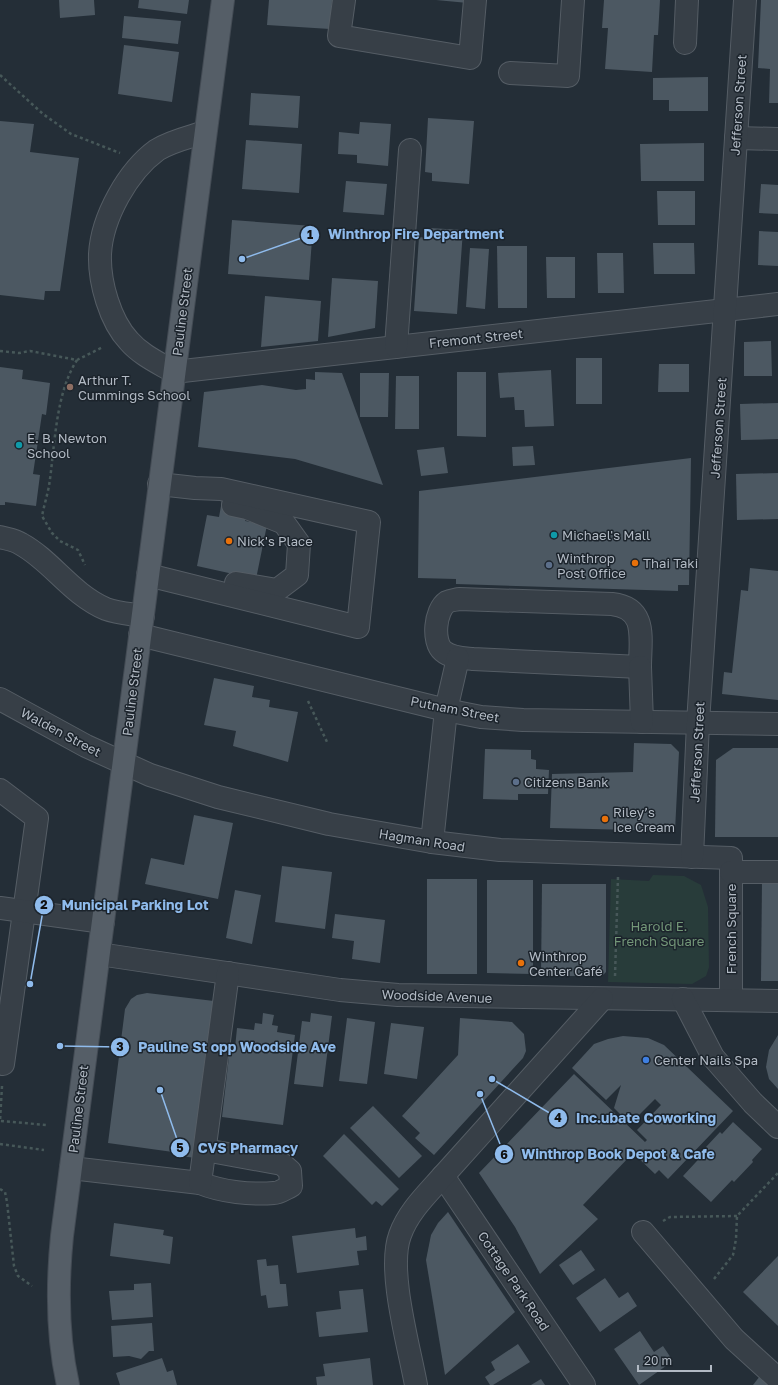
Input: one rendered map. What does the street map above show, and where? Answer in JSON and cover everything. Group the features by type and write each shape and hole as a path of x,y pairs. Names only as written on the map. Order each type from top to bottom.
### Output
{"main road":[{"name":"Pauline Street","path":"68,1385 63,1356 58,1304 62,1236 223,0"}],"street":[{"path":"344,0 339,36 470,58 475,0"},
{"path":"510,73 568,76 573,0"},
{"path":"685,43 687,0"},
{"name":"Jefferson Street","path":"692,857 698,723 745,0"},
{"path":"174,372 139,350 124,334 111,315 105,289 100,254 108,218 115,201 128,180 144,161 158,149 205,132"},
{"path":"736,138 778,139"},
{"path":"396,348 410,150"},
{"name":"Fremont Street","path":"174,372 778,304"},
{"path":"148,575 358,627 369,522 221,489 159,484"},
{"path":"189,585 216,580 276,590 297,575 299,544 284,523 247,508 221,503 195,488"},
{"name":"Putnam Street","path":"0,537 20,544 89,600 141,625 446,710 481,717 509,719 778,724"},
{"path":"640,667 458,658 443,651 437,642 440,610 448,602 459,599 612,604 626,607 631,610 639,621 642,722"},
{"path":"432,842 446,710 458,658"},
{"name":"Walden Street","path":"0,699 64,735 123,764"},
{"name":"Hagman Road","path":"123,764 183,786 256,807 329,824 432,842 518,851 692,857 778,872"},
{"path":"0,790 37,818 3,1064"},
{"name":"French Square","path":"731,865 731,1000"},
{"path":"0,908 103,922"},
{"name":"Woodside Avenue","path":"99,954 340,990 398,995 778,1001"},
{"path":"200,1183 228,973"},
{"path":"416,1385 397,1282 395,1258 400,1235 405,1224 419,1203 602,999"},
{"path":"683,999 713,1057 753,1103 778,1127"},
{"path":"71,1168 200,1183 212,1188 255,1193 276,1193 291,1186 290,1171 282,1164 205,1150"},
{"name":"Cottage Park Road","path":"443,1176 584,1385"},
{"path":"643,1232 734,1339 778,1379"}],"path":[{"path":"0,75 43,114 71,134 144,161"},
{"path":"87,569 78,550 71,545 60,541 52,533 42,516 48,488 61,401 72,367 77,360 124,334"},
{"path":"0,351 19,353 30,351 77,360"},
{"path":"306,696 327,742"},
{"path":"615,979 618,876"},
{"path":"0,1125 3,1064"},
{"path":"0,1121 47,1125"},
{"path":"0,1144 44,1150"},
{"path":"699,1298 733,1255 736,1239 737,1216 778,1173"},
{"path":"0,1189 5,1192 7,1202 14,1266 18,1276 32,1286"},
{"path":"643,1232 670,1217 737,1216"}],"green space":[{"name":"Harold E. French Square","path":"653,875 684,876 701,885 708,907 709,967 706,976 692,984 608,982 611,879 649,881"}],"building":[{"path":"59,0 94,0 95,15 60,18"},
{"path":"139,0 189,0 187,14 138,8"},
{"path":"269,0 332,0 330,29 267,25"},
{"path":"436,0 469,0 468,3"},
{"path":"604,0 660,0 658,35 654,35 652,72 605,69 608,28 602,28"},
{"path":"761,0 778,0 778,103 769,103 770,69 758,68"},
{"path":"124,16 181,21 178,44 122,38"},
{"path":"124,45 179,52 172,102 118,94"},
{"path":"708,77 708,111 669,111 669,100 653,100 653,78"},
{"path":"251,93 300,96 298,128 249,125"},
{"path":"428,118 474,121 469,184 432,181 432,173 425,172"},
{"path":"0,121 34,124 30,152 79,158 60,291 45,291 44,300 0,295"},
{"path":"360,122 391,124 388,166 357,163 357,155 338,154 339,132 359,134"},
{"path":"246,140 302,144 299,193 242,189"},
{"path":"704,143 704,181 641,181 640,144"},
{"path":"346,181 387,184 384,215 343,212"},
{"path":"761,184 778,185 778,214 759,213"},
{"path":"657,191 695,191 695,225 658,225"},
{"path":"232,220 313,226 309,280 228,274"},
{"path":"429,228 463,230 457,314 414,311 419,237 428,238"},
{"path":"759,231 778,232 778,266 758,265"},
{"path":"653,243 694,243 695,274 654,274"},
{"path":"497,246 527,246 527,308 498,308"},
{"path":"470,248 489,249 485,309 466,307"},
{"path":"597,253 623,253 624,293 598,293"},
{"path":"546,257 575,257 575,298 547,298"},
{"path":"332,278 378,281 375,328 328,337"},
{"path":"265,296 321,301 318,341 261,347"},
{"path":"771,341 772,376 744,376 744,342"},
{"path":"576,358 602,358 602,404 576,404"},
{"path":"659,364 689,364 689,392 658,392"},
{"name":"E. B. Newton School","path":"0,367 23,370 22,379 50,383 46,415 42,414 33,474 40,475 36,506 5,502 5,505 0,505"},
{"path":"551,370 554,426 525,427 524,410 515,410 514,397 500,398 498,373"},
{"path":"315,372 342,373 383,485 295,459 198,447 204,392 262,385 296,390 306,389 306,379 315,380"},
{"path":"457,372 486,372 486,437 457,436"},
{"path":"360,373 389,373 388,417 360,417"},
{"path":"396,376 419,376 419,429 395,429"},
{"path":"778,403 778,439 741,440 740,404"},
{"path":"533,446 535,465 513,466 512,447"},
{"path":"444,447 448,473 421,476 417,450"},
{"name":"Michael's Mall","path":"691,458 689,585 678,585 678,591 456,584 456,579 418,578 419,491"},
{"path":"778,473 778,519 737,520 736,474"},
{"path":"223,495 249,500 245,521 267,525 256,579 197,566 207,515 219,517"},
{"path":"750,568 778,571 778,700 722,694 724,672 732,673 741,590 748,591"},
{"path":"214,678 254,686 252,697 270,700 269,707 298,712 288,762 233,746 236,731 204,725"},
{"path":"634,743 671,744 679,752 675,831 550,828 552,774 633,772"},
{"path":"733,748 778,748 778,837 715,837 716,760"},
{"name":"Citizens Bank","path":"485,749 531,750 531,759 536,760 536,769 549,770 548,794 518,794 518,800 483,799"},
{"path":"194,815 233,823 218,899 145,884 151,858 184,865"},
{"path":"282,866 332,872 325,929 275,922"},
{"path":"427,879 477,879 477,974 427,974"},
{"path":"487,880 533,880 533,974 487,973"},
{"path":"762,880 778,881 778,981 761,981"},
{"path":"542,884 606,884 606,972 602,976 541,976"},
{"path":"235,890 261,895 252,944 226,938"},
{"path":"335,914 385,920 380,963 352,959 354,941 332,938"},
{"path":"147,993 214,1001 196,1158 180,1156 180,1153 108,1143 125,1009 131,999 137,995"},
{"path":"263,1013 274,1015 272,1025 278,1026 277,1032 295,1035 283,1125 222,1117 230,1048 235,1048 237,1028 254,1030 255,1023 262,1024"},
{"path":"311,1013 332,1016 323,1087 294,1084 302,1021 310,1022"},
{"path":"347,1018 375,1022 367,1084 339,1081"},
{"path":"460,1018 512,1022 524,1034 526,1051 523,1058 434,1155 415,1138 420,1133 402,1116 458,1055"},
{"path":"391,1023 424,1027 417,1079 384,1074"},
{"path":"778,1035 778,1089 769,1079 766,1067 769,1050"},
{"path":"623,1036 648,1038 664,1045 733,1111 668,1179 659,1170 655,1174 633,1153 583,1205 598,1219 540,1274 515,1227 479,1173 574,1074 645,1142 647,1140 637,1130 661,1105 655,1099 630,1124 614,1108 621,1085 606,1100 572,1068 594,1044"},
{"path":"373,1106 422,1156 399,1178 350,1128"},
{"path":"733,1122 762,1149 752,1160 753,1162 734,1182 732,1180 711,1202 683,1176 708,1149 706,1147 720,1132 722,1134"},
{"path":"344,1134 399,1189 382,1206 376,1201 372,1205 323,1156"},
{"path":"448,1212 515,1312 445,1375 426,1260 431,1235 438,1223"},
{"path":"114,1223 164,1230 163,1235 173,1237 170,1264 110,1256"},
{"path":"355,1228 356,1238 366,1236 367,1250 357,1251 359,1265 297,1273 292,1236"},
{"path":"581,1250 595,1270 573,1285 559,1265"},
{"path":"778,1256 778,1326 743,1292"},
{"path":"266,1259 267,1266 278,1265 280,1284 286,1284 288,1306 268,1308 266,1295 261,1296 257,1260"},
{"path":"605,1278 619,1298 628,1292 637,1306 600,1332 576,1298"},
{"path":"151,1283 153,1317 112,1320 109,1291 134,1290 134,1284"},
{"path":"363,1289 368,1332 319,1337 316,1312 341,1309 339,1291"},
{"path":"152,1323 154,1351 149,1351 141,1359 129,1356 113,1357 111,1326"},
{"path":"640,1331 654,1352 663,1346 673,1361 639,1385 614,1349"},
{"path":"518,1344 530,1362 493,1385 490,1385 485,1377 495,1370 491,1362"},
{"path":"162,1358 167,1372 173,1370 177,1385 120,1385 116,1373"},
{"path":"370,1358 373,1385 317,1385 316,1377 325,1376 323,1364"},
{"path":"760,1376 770,1385 753,1385"},
{"path":"541,1379 545,1385 531,1385"}],"place":[{"name":"Winthrop Fire Department","path":"242,259"},
{"name":"Arthur T. Cummings School","path":"70,387"},
{"name":"E. B. Newton School","path":"19,445"},
{"name":"Michael's Mall","path":"554,535"},
{"name":"Nick's Place","path":"229,541"},
{"name":"Thai Taki","path":"635,563"},
{"name":"Winthrop Post Office","path":"549,565"},
{"name":"Citizens Bank","path":"516,782"},
{"name":"Riley’s Ice Cream","path":"605,819"},
{"name":"Winthrop Center Café","path":"521,963"},
{"name":"Municipal Parking Lot","path":"30,984"},
{"name":"Pauline St opp Woodside Ave","path":"60,1046"},
{"name":"Center Nails Spa","path":"646,1060"},
{"name":"Inc.ubate Coworking","path":"492,1079"},
{"name":"CVS Pharmacy","path":"160,1090"},
{"name":"Winthrop Book Depot & Cafe","path":"480,1094"}]}
